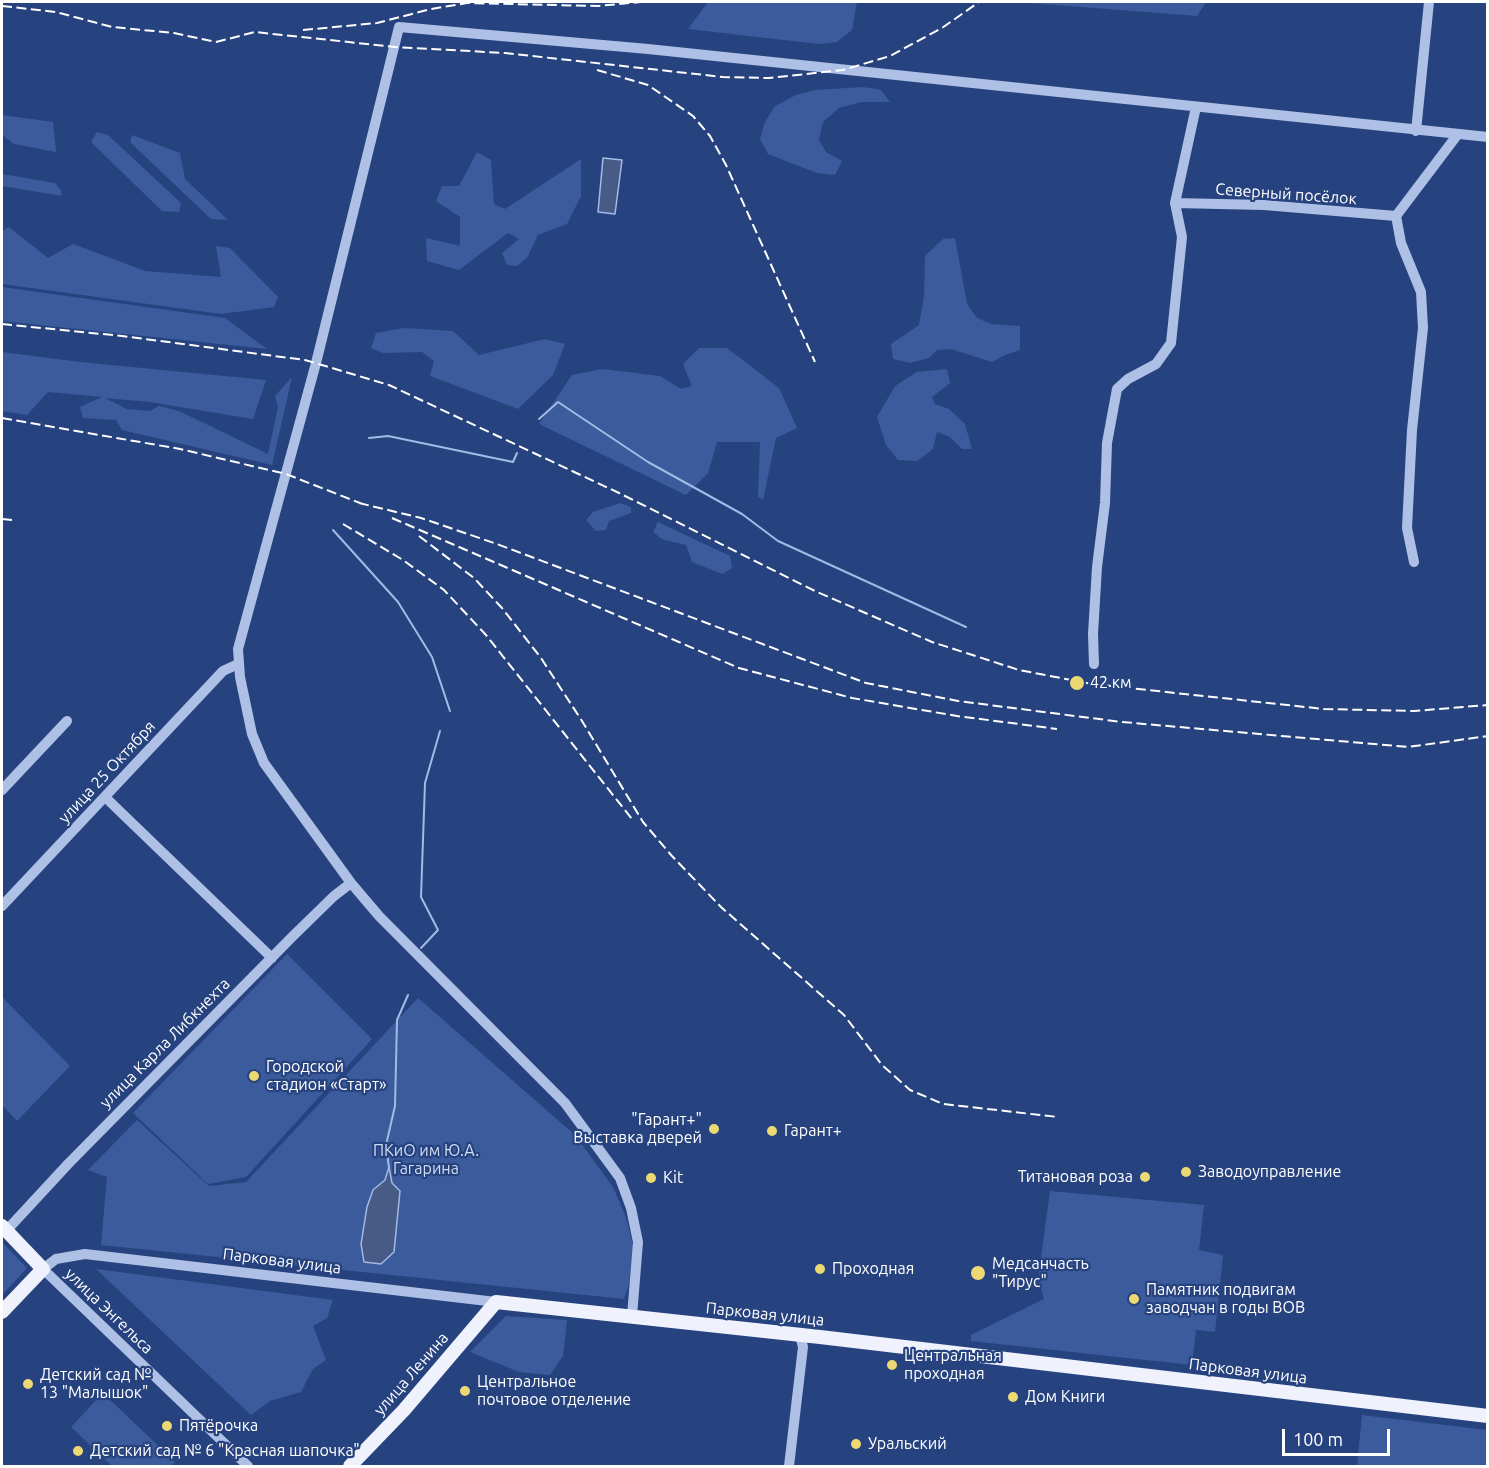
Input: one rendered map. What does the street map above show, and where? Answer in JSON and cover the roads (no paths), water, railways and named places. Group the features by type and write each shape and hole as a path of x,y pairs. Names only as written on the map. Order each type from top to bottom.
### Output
{"main road":[{"name":"улица Энгельса","path":"4,1228 43,1269"},
{"path":"2,1312 43,1269"},
{"name":"Парковая улица","path":"496,1302 800,1335 1488,1416"},
{"name":"улица Ленина","path":"350,1467 404,1410 496,1302"}],"street":[{"path":"1416,131 1429,2"},
{"path":"632,1316 638,1242 631,1208 620,1178 565,1103 387,924 351,883 264,763 252,734 238,664 238,649 316,363 399,27 648,49 1488,137"},
{"path":"1094,664 1092,634 1107,443 1117,389 1128,379 1156,364 1171,343 1182,237 1175,203 1196,107"},
{"path":"1414,562 1407,528 1412,430 1423,328 1420,292 1401,243 1396,216 1458,134"},
{"name":"Северный посёлок","path":"1175,203 1264,205 1396,216"},
{"name":"улица 25 Октября","path":"2,906 223,671 238,664"},
{"path":"2,790 67,721"},
{"path":"105,797 272,958"},
{"name":"улица Карла Либкнехта","path":"4,1228 334,896 351,883"},
{"name":"Парковая улица","path":"43,1269 56,1259 85,1254 496,1302"},
{"name":"улица Энгельса","path":"43,1269 248,1467"},
{"path":"789,1467 803,1347 800,1335"}],"waterway":[{"path":"539,419 558,402 648,462 742,514 778,541 966,627"},
{"path":"369,438 388,436 513,462 517,453"},
{"path":"333,530 398,602 432,657 450,711"},
{"path":"421,948 438,930 421,897 425,783 440,731"},
{"path":"389,1168 386,1145 395,1106 397,1020 408,995"}],"railway":[{"path":"303,30 377,23 431,9 467,3 598,6 641,2"},
{"path":"2,6 56,12 112,27 174,33 216,42 255,32 395,47 505,53 723,77 769,78 843,70 890,56 942,28 979,2"},
{"path":"597,70 648,85 693,116 710,136 726,165 815,362"},
{"path":"2,324 122,336 305,360 389,385 619,493 815,591 932,642 1019,670 1092,684 1324,709 1414,711 1488,705"},
{"path":"2,418 180,449 286,474 365,505"},
{"path":"359,503 421,518 497,544 866,683 958,701 1122,722 1408,747 1488,736"},
{"path":"392,518 739,668 852,698 957,716 1057,729"},
{"path":"2,519 12,520"},
{"path":"343,524 403,560 444,590 486,635 632,819"},
{"path":"419,536 474,578 502,608 541,658 643,822 672,856 721,907 844,1015 882,1065 910,1090 943,1104 1058,1117"}],"place":[{"name":"42 км","path":"1077,683"},
{"name":"Городской стадион «Старт»","path":"254,1076"},
{"name":"\"Гарант+\" Выставка дверей","path":"714,1129"},
{"name":"Гарант+","path":"772,1131"},
{"name":"Заводоуправление","path":"1186,1172"},
{"name":"Титановая роза","path":"1145,1177"},
{"name":"Kit","path":"651,1178"},
{"name":"Проходная","path":"820,1269"},
{"name":"Медсанчасть \"Тирус\"","path":"978,1273"},
{"name":"Памятник подвигам заводчан в годы ВОВ","path":"1134,1299"},
{"name":"Центральная проходная","path":"892,1365"},
{"name":"Детский сад № 13 \"Малышок\"","path":"28,1384"},
{"name":"Центральное почтовое отделение","path":"465,1391"},
{"name":"Дом Книги","path":"1013,1397"},
{"name":"Пятёрочка","path":"167,1426"},
{"name":"Уральский","path":"856,1444"},
{"name":"Детский сад № 6 \"Красная шапочка\"","path":"78,1451"}],"park label":[{"name":"ПКиО им Ю.А. Гагарина","path":"426,1160"}]}
